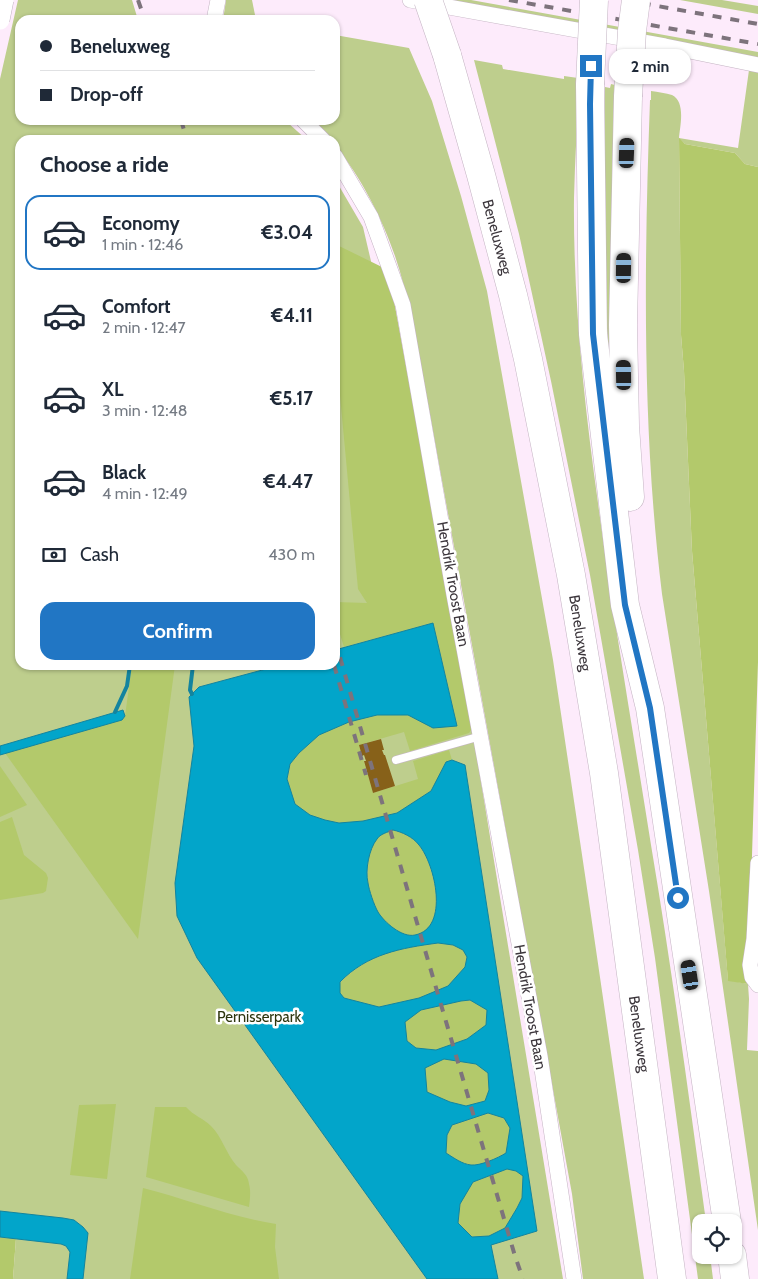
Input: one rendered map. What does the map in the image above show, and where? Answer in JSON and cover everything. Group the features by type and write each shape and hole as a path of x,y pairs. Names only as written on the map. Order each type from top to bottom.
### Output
{"highway":[{"name":"Beneluxweg","path":"428,0 447,55 513,295 528,359 571,575 604,774 672,1279"},
{"path":"594,0 590,84 593,334 625,605 650,708 726,1214"},
{"path":"636,0 628,96 623,325 628,485 644,606 650,708"},
{"path":"733,1264 735,1279"}],"street":[{"path":"0,20 4,0"},
{"path":"215,15 218,0"},
{"path":"410,0 656,44 758,65"},
{"path":"307,125 318,135"},
{"name":"Hendrik Troost Baan","path":"340,164 371,217 403,305 454,595 540,1056 574,1279"},
{"path":"758,863 756,942 750,965 752,977 758,985"}],"lane":[{"path":"396,760 481,736"}],"green space":[{"name":"Pernisserpark","path":"18,0 132,0 136,15 15,15 15,125 290,125 301,135 15,135 15,670 340,670 340,188 363,227 453,612 563,1279 13,1279 16,1238 30,1240 0,1229 0,79"},
{"path":"226,0 252,0 255,15 224,15"},
{"path":"440,0 471,0 758,52 758,58"},
{"path":"680,0 722,0 758,6 758,14"},
{"path":"340,36 409,48 432,101 487,291 553,660 644,1279 583,1279 572,1194 412,316 400,271 384,228 362,184 340,153 340,135 326,135 317,125 340,125"},
{"path":"474,60 502,65 503,69 564,79 564,76 578,78 580,83 575,169 574,236 580,351 588,427 610,588 666,939 705,1214 692,1214 692,1234 655,958 638,850 590,575 519,234"},
{"path":"749,70 758,72 758,167 745,164 735,153 685,144 679,139 681,335 692,551 728,980 748,984 747,1050 758,1051 758,1230 709,891 662,594 651,471 646,347 651,91 672,95 679,103 681,115 679,138 738,148"},
{"path":"611,84 619,86 613,353 609,354 606,316 602,162 605,87 610,88"},
{"path":"679,138 685,144 735,153 745,164 758,167 758,662 748,984 728,981 692,551 681,335"},
{"path":"340,246 384,268 394,301 473,727 469,733 410,751 404,732 359,745 373,793 418,779 413,761 449,750 452,760 446,763 431,791 397,813 363,821 339,823 310,815 295,804 287,779 290,764 319,735 349,722 377,715 408,715 433,728 457,726 433,623 344,647 340,634 340,602 367,603 358,589 340,395"},
{"path":"131,670 174,670 138,939 5,753 122,720 125,716"},
{"path":"0,766 27,805 0,817"},
{"path":"12,817 24,855 46,873 48,878 46,891 43,893 0,900 0,822"},
{"path":"393,830 406,835 419,845 428,862 434,881 436,892 435,915 425,931 415,935 399,932 380,916 369,886 368,863 372,846 379,836"},
{"path":"438,943 453,945 463,950 467,957 465,967 448,986 419,998 379,1007 344,998 340,993 340,983 350,973 373,959 398,950"},
{"path":"470,1000 487,1010 486,1025 467,1039 436,1050 416,1048 407,1041 405,1022 421,1010"},
{"path":"444,1059 477,1064 488,1073 489,1090 485,1101 466,1106 450,1102 426,1092 425,1067"},
{"path":"116,1104 107,1179 70,1175 79,1105"},
{"path":"155,1107 186,1107 211,1126 236,1165 247,1178 250,1190 249,1207 146,1177"},
{"path":"488,1113 504,1118 510,1128 506,1153 484,1163 471,1165 461,1162 446,1153 447,1135 452,1125"},
{"path":"507,1169 516,1171 523,1176 522,1198 517,1208 505,1228 489,1236 472,1237 457,1223 460,1204 473,1182"},
{"path":"143,1188 242,1217 276,1224 275,1247 279,1279 130,1279"},
{"path":"0,1237 16,1238 13,1279 0,1279"},
{"path":"696,1264 711,1264 713,1279 698,1279"}],"water":[{"path":"433,623 457,726 433,728 408,715 377,715 349,722 319,735 299,753 290,764 287,779 295,804 310,815 339,823 363,821 397,813 431,791 446,762 452,760 465,765 537,1231 491,1245 498,1279 427,1279 197,958 177,916 175,883 194,746 189,697 199,687 262,670 340,670 340,649","holes":["393,830 411,837 417,842 425,854 434,880 436,908 433,921 426,930 415,935 399,932 384,920 376,909 367,878 367,866 374,843 382,834","438,943 453,945 463,950 467,957 465,967 448,986 419,998 379,1007 344,998 340,993 340,982 350,972 373,959 398,950","470,1000 487,1010 486,1025 467,1039 436,1050 416,1048 407,1041 405,1022 421,1010","444,1059 476,1064 488,1073 489,1090 485,1101 466,1106 450,1102 427,1092 425,1068","488,1113 504,1118 510,1128 506,1153 475,1165 458,1160 446,1153 447,1135 452,1125","507,1169 516,1171 523,1176 522,1198 517,1208 505,1228 489,1236 472,1237 458,1223 460,1204 473,1182"]},
{"path":"123,710 125,716 122,720 0,755 0,746"},
{"path":"0,1211 74,1220 83,1227 88,1233 83,1279 67,1279 70,1252 66,1246 0,1237"}],"building":[{"path":"381,739 384,750 382,750 395,786 373,793 364,761 366,761 364,755 362,756 359,745"}],"waterway":[{"path":"115,712 127,686 129,670"},
{"path":"192,670 190,690 192,694"}],"railway":[{"path":"0,4 7,0"},
{"path":"138,0 143,15"},
{"path":"509,0 758,44"},
{"path":"624,0 758,24"},
{"path":"182,125 186,135"},
{"path":"340,657 523,1279"},
{"path":"335,670 366,775"}],"route":[{"path":"591,66 593,334 625,605 650,708 678,898"}]}
